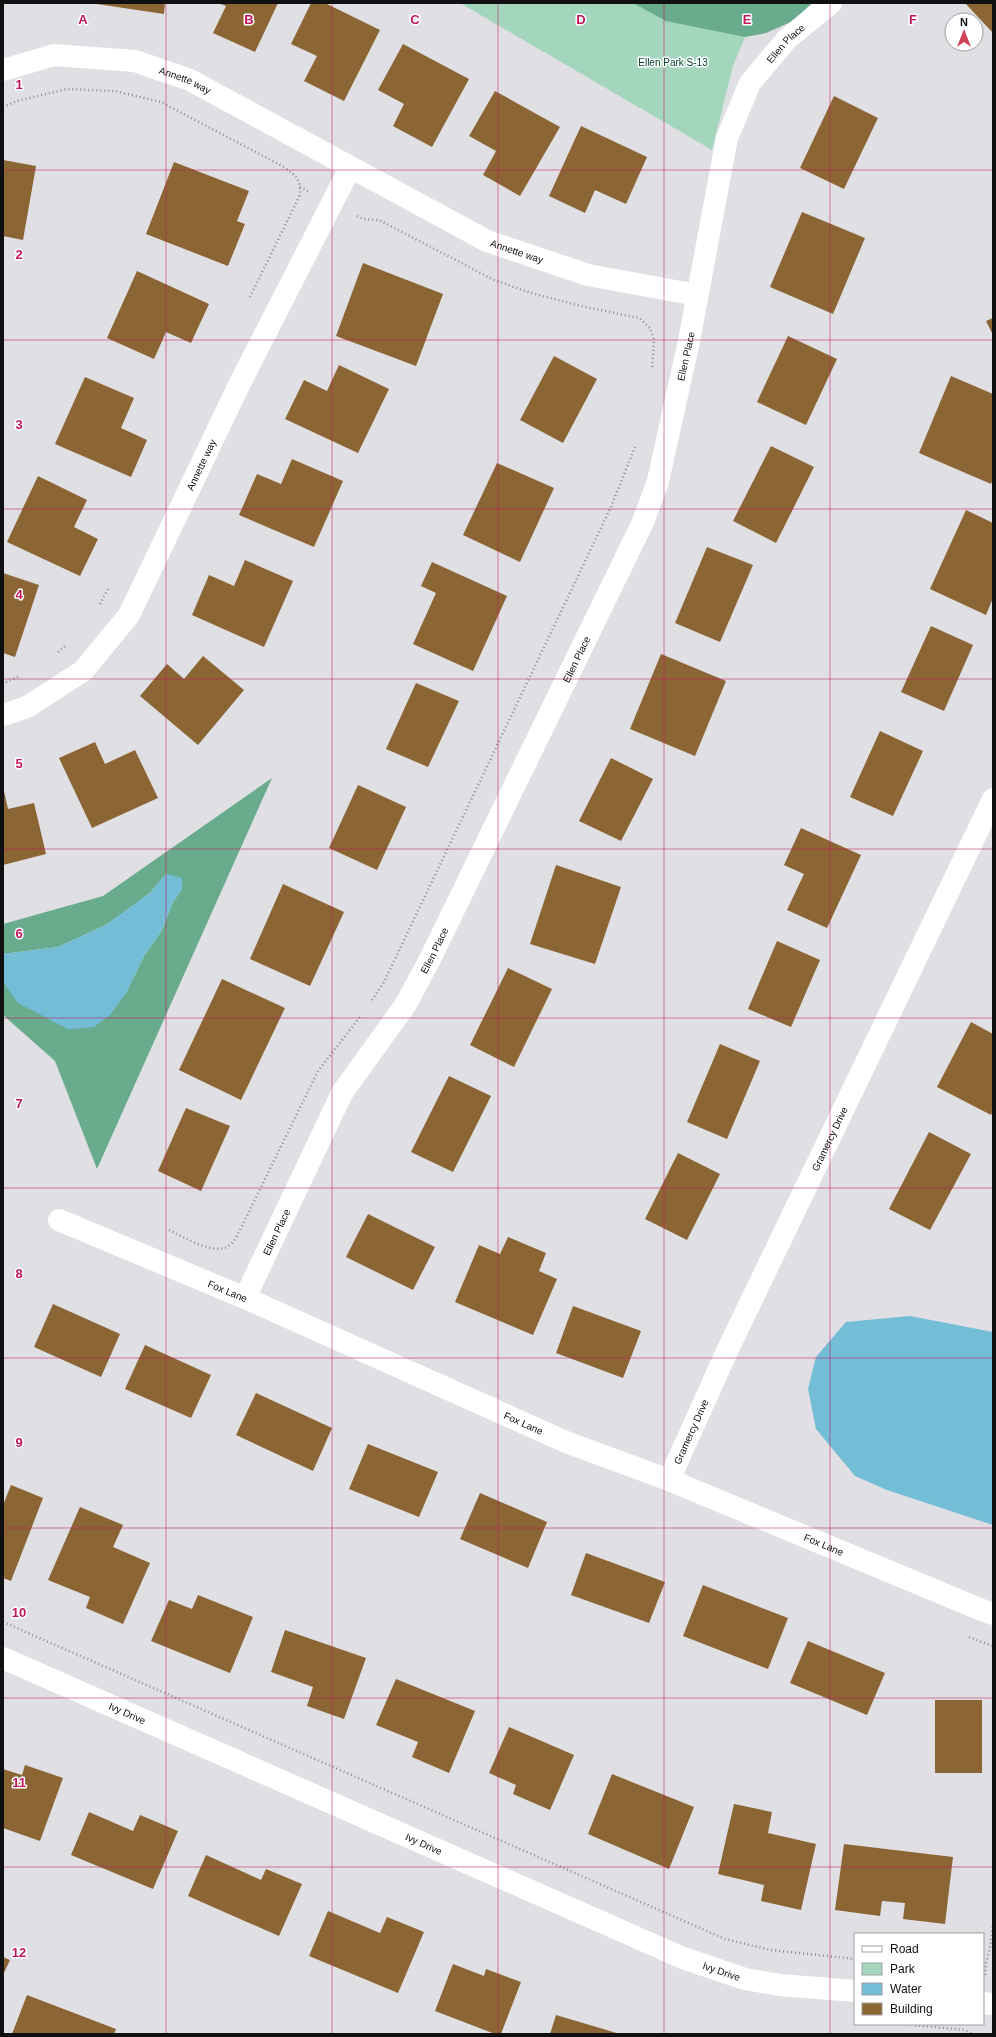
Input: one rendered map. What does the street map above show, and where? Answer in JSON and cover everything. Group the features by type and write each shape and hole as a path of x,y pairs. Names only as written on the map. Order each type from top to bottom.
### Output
{"street":[{"name":"Ellen Place","path":"246,1298 342,1093 406,1004 430,959 643,522 658,481 689,341 727,138 750,82 787,39 831,3"},
{"name":"Annette way","path":"3,70 54,55 136,61 190,80 486,241 588,275 697,295"},
{"name":"Annette way","path":"3,715 27,707 83,671 129,615 239,385 350,168"},
{"name":"Gramercy Drive","path":"669,1480 728,1349 993,799"},
{"name":"Fox Lane","path":"59,1220 246,1298 566,1442 669,1480 993,1614"},
{"name":"Ivy Drive","path":"3,1658 684,1958 744,1979 780,1985 854,1991"}],"path":[{"path":"3,107 17,101 67,90 115,90 161,102 284,167 299,180 299,198 248,302"},
{"path":"300,187 363,219 378,220 494,280 531,293 581,306 639,318 650,328 654,340 654,356 650,378"},
{"path":"371,1001 383,984 441,866 608,514 628,468 637,441"},
{"path":"97,609 110,586"},
{"path":"56,653 68,644"},
{"path":"3,684 24,674"},
{"path":"169,1230 212,1249 222,1249 231,1245 239,1232 318,1071 364,1012"},
{"path":"3,1622 725,1939 771,1950 854,1959"},
{"path":"984,1965 986,1964 990,1948 993,1925"},
{"path":"913,2025 965,2030 972,2034"}],"green space":[{"name":"Ellen Park S-13","path":"460,3 681,3 745,37 733,66 712,150"},
{"path":"633,3 812,3 793,21 766,33 745,37 666,21"},
{"path":"272,778 97,1169 55,1061 3,1015 3,982 6,985 126,993 144,956 162,930 173,902 182,889 166,874 150,893 106,925 58,947 3,954 3,924 103,896"}],"water":[{"path":"166,874 182,878 182,889 173,902 162,930 144,956 126,993 110,1015 94,1027 68,1029 18,1003 3,982 3,954 58,947 106,925 150,893"},
{"path":"910,1316 993,1332 993,1525 887,1490 855,1476 816,1429 808,1389 816,1357 846,1322"}],"building":[{"path":"90,3 165,3 164,14"},
{"path":"218,3 278,3 255,52 213,33 226,6"},
{"path":"311,3 325,3 380,30 344,101 304,81 317,56 291,44"},
{"path":"965,3 993,3 993,33 984,23 984,12 973,12"},
{"path":"403,44 469,79 432,147 393,126 404,104 378,90"},
{"path":"495,91 560,127 520,196 483,175 496,151 469,136"},
{"path":"834,96 878,118 844,189 800,168"},
{"path":"581,126 647,157 626,204 595,190 585,213 549,196"},
{"path":"3,160 36,166 23,240 3,236"},
{"path":"174,162 249,191 237,221 245,224 228,266 146,234"},
{"path":"802,212 865,238 833,314 770,287"},
{"path":"363,263 443,294 416,366 336,336"},
{"path":"137,271 209,304 191,343 166,332 154,359 107,338"},
{"path":"993,318 993,335 986,321"},
{"path":"788,336 837,359 806,425 757,402"},
{"path":"554,356 597,379 563,443 520,420"},
{"path":"339,365 389,389 358,453 285,419 304,380 327,391"},
{"path":"951,376 993,394 993,479 991,484 919,453"},
{"path":"85,377 134,398 121,428 147,440 131,477 55,444"},
{"path":"771,446 814,467 776,543 733,521"},
{"path":"292,459 343,481 314,547 239,515 257,474 281,484"},
{"path":"497,463 554,488 520,562 463,535"},
{"path":"38,476 87,500 74,527 98,539 80,576 7,542"},
{"path":"966,510 993,523 993,598 986,615 930,589"},
{"path":"707,547 753,565 720,642 675,623"},
{"path":"245,560 293,581 264,647 192,615 209,575 234,586"},
{"path":"432,562 507,596 473,671 413,644 436,593 421,586"},
{"path":"3,573 39,585 15,657 3,653"},
{"path":"931,626 973,645 944,711 901,692"},
{"path":"661,654 726,681 695,756 630,729"},
{"path":"203,656 244,690 198,745 140,696 167,664 184,679"},
{"path":"416,683 459,701 428,767 386,749"},
{"path":"880,731 923,751 893,816 850,797"},
{"path":"95,742 105,764 135,750 158,798 92,828 59,758"},
{"path":"611,758 653,779 621,841 579,821"},
{"path":"358,785 406,807 377,870 329,848"},
{"path":"4,791 8,809 34,803 46,854 3,865"},
{"path":"801,828 861,855 827,928 787,910 804,874 784,865"},
{"path":"556,865 621,887 595,964 530,944"},
{"path":"283,884 344,912 310,986 250,959"},
{"path":"777,941 820,960 791,1027 748,1009"},
{"path":"508,968 552,989 514,1067 470,1045"},
{"path":"222,979 285,1008 241,1100 179,1070"},
{"path":"971,1022 993,1034 993,1111 991,1115 937,1087"},
{"path":"720,1044 760,1061 727,1139 687,1122"},
{"path":"449,1076 491,1096 453,1172 411,1152"},
{"path":"186,1108 230,1126 201,1191 158,1171"},
{"path":"929,1132 971,1154 930,1230 889,1209"},
{"path":"678,1153 720,1174 687,1240 645,1219"},
{"path":"368,1214 435,1247 413,1290 346,1257"},
{"path":"508,1237 546,1253 539,1271 557,1279 533,1335 455,1302 479,1245 500,1254"},
{"path":"53,1304 120,1334 101,1377 34,1347"},
{"path":"573,1306 641,1331 623,1378 556,1353"},
{"path":"145,1345 211,1375 191,1418 125,1389"},
{"path":"256,1393 332,1428 313,1471 236,1435"},
{"path":"368,1444 438,1472 419,1517 349,1489"},
{"path":"11,1485 43,1498 11,1581 3,1578 3,1505"},
{"path":"480,1493 547,1522 528,1568 460,1539"},
{"path":"80,1507 123,1525 113,1547 150,1563 123,1624 86,1608 90,1597 48,1580"},
{"path":"586,1553 665,1582 649,1623 571,1595"},
{"path":"703,1585 788,1618 768,1669 683,1636"},
{"path":"198,1595 253,1617 230,1673 151,1641 169,1600 192,1609"},
{"path":"285,1630 366,1658 344,1719 307,1706 313,1687 271,1672"},
{"path":"808,1641 885,1673 867,1715 790,1683"},
{"path":"396,1679 475,1711 449,1773 412,1757 418,1742 376,1725"},
{"path":"935,1700 982,1700 982,1773 935,1773"},
{"path":"509,1727 574,1755 550,1810 513,1794 516,1785 489,1773"},
{"path":"25,1765 63,1778 40,1841 3,1828 3,1769 22,1775"},
{"path":"612,1774 694,1807 669,1869 588,1834"},
{"path":"734,1804 772,1812 768,1833 816,1844 801,1910 761,1901 764,1885 718,1874"},
{"path":"89,1812 133,1831 140,1815 178,1831 153,1889 71,1855"},
{"path":"844,1844 953,1857 945,1924 903,1919 905,1903 882,1901 880,1916 835,1910"},
{"path":"206,1855 261,1880 266,1869 302,1884 279,1936 188,1896"},
{"path":"328,1911 380,1933 387,1917 424,1932 398,1993 309,1956"},
{"path":"3,1957 10,1960 3,1975"},
{"path":"453,1964 484,1976 486,1969 521,1982 501,2034 495,2034 435,2011"},
{"path":"27,1995 116,2029 114,2034 12,2034"},
{"path":"556,2015 620,2034 550,2034"}]}
